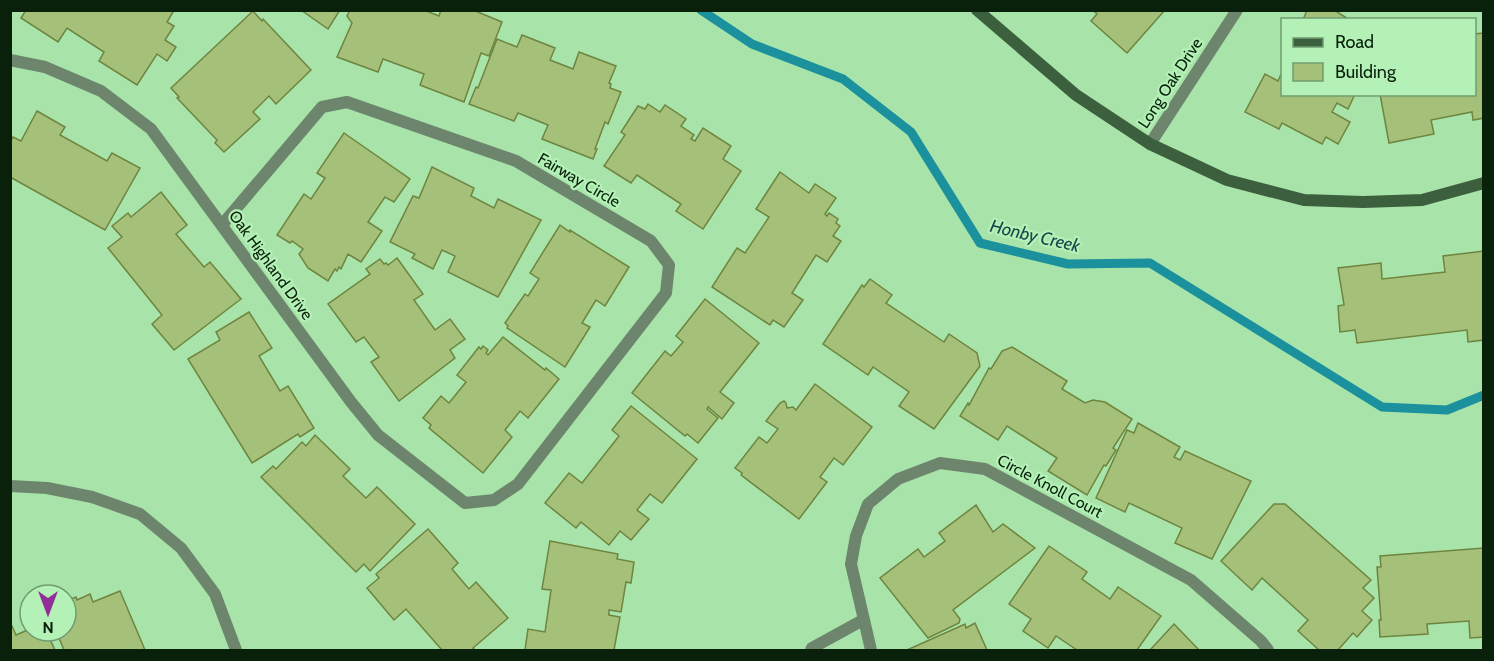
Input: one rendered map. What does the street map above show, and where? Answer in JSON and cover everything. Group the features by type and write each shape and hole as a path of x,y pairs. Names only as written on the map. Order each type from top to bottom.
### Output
{"street":[{"path":"977,10 1076,95 1150,144 1227,180 1304,200 1363,202 1422,200 1484,183"},
{"name":"Long Oak Drive","path":"1150,144 1237,10"},
{"name":"Oak Highland Drive","path":"10,60 45,67 101,91 151,129 351,402 378,435 465,502 494,500"},
{"name":"Fairway Circle","path":"222,225 322,107 347,102 516,161 651,241 669,266 666,293 518,484 494,500"},
{"name":"Circle Knoll Court","path":"871,651 851,564 856,536 868,504 898,478 940,463 985,469 1191,580 1261,641 1268,651"},
{"path":"10,486 46,488 92,497 140,514 181,548 215,594 236,651"},
{"path":"811,651 812,648 863,620"}],"building":[{"path":"26,10 171,10 173,12 167,22 174,26 165,40 176,47 167,61 157,54 137,85 99,61 104,52 67,28 58,42 21,18"},
{"path":"301,10 340,10 328,29"},
{"path":"350,10 424,10 439,16 441,10 473,10 502,22 489,56 481,53 464,102 420,85 424,74 383,59 378,72 337,57 352,23 347,16"},
{"path":"1093,10 1165,10 1127,53 1091,21 1097,14"},
{"path":"1307,10 1334,10 1347,18 1304,18"},
{"path":"253,11 311,70 276,104 269,96 253,112 260,119 224,152 215,143 217,140 177,98 179,97 171,88"},
{"path":"1484,33 1484,118 1473,120 1472,112 1431,120 1434,134 1389,143 1380,96 1476,96 1476,34"},
{"path":"522,35 555,48 550,60 573,69 579,52 616,66 609,83 610,88 621,92 608,124 605,122 593,159 542,139 548,125 518,113 514,121 469,104 476,87 478,88 497,39 517,47"},
{"path":"1265,74 1278,81 1281,74 1281,96 1354,96 1348,109 1337,103 1332,112 1350,122 1338,144 1326,137 1322,144 1282,123 1279,129 1245,112"},
{"path":"648,104 660,112 665,105 686,119 681,126 694,135 691,139 695,141 703,128 731,146 723,159 741,171 703,229 676,211 681,204 637,175 631,183 604,166 625,135 621,132 638,106 645,109"},
{"path":"37,111 65,127 60,135 107,161 112,153 140,168 105,230 10,177 10,142 13,137 21,141"},
{"path":"344,133 410,179 394,202 385,197 368,222 382,231 361,262 348,254 341,269 339,267 337,271 335,269 328,281 308,268 299,254 303,249 292,241 290,243 277,235 304,194 311,199 325,178 317,173"},
{"path":"432,167 474,188 471,196 494,208 498,199 541,220 498,297 448,272 455,256 442,250 433,269 412,258 415,254 390,242 413,196 419,198"},
{"path":"780,172 809,193 815,184 836,198 825,214 827,216 829,213 838,219 836,223 840,226 833,236 841,241 827,262 816,255 792,293 803,300 784,327 773,320 770,325 712,287 737,248 745,253 769,217 756,209"},
{"path":"161,192 187,225 176,234 204,267 210,262 241,299 174,350 152,324 162,315 108,248 122,237 112,226 128,213 131,217"},
{"path":"560,225 629,267 605,306 596,300 582,323 590,327 565,367 507,328 505,323 525,294 528,296 539,279 530,273"},
{"path":"1484,251 1484,340 1468,342 1467,330 1357,343 1355,330 1340,332 1338,306 1344,305 1338,268 1381,263 1382,279 1445,272 1443,256"},
{"path":"397,258 423,294 414,300 435,330 450,319 465,339 450,350 455,358 399,401 371,362 379,357 364,337 356,342 328,304 370,274 366,269 380,259 388,265"},
{"path":"870,279 892,295 886,303 944,342 949,334 977,353 980,366 934,429 899,406 909,392 873,367 868,375 823,344 862,285 864,287"},
{"path":"705,299 759,343 720,392 734,403 722,419 708,407 707,409 718,418 698,443 687,434 685,436 632,393 665,351 671,356 683,342 676,336"},
{"path":"249,312 272,348 259,356 280,391 288,386 314,428 300,437 298,434 252,463 188,359 220,340 216,332"},
{"path":"503,337 559,379 528,418 520,411 505,430 512,437 483,473 429,428 431,425 423,418 441,396 449,403 466,382 457,375 479,347 481,349 483,346 488,350 486,353 488,355"},
{"path":"1012,347 1067,381 1062,389 1085,403 1093,400 1105,402 1132,419 1113,448 1116,450 1106,466 1104,465 1087,495 1048,471 1057,458 1007,426 998,440 960,416 968,403 969,405 989,368 991,369 1002,351"},
{"path":"815,384 872,427 843,465 834,458 820,477 827,482 799,519 735,468 759,437 767,443 778,429 766,421 780,403 784,401 787,408 793,407 796,410"},
{"path":"631,406 697,459 662,503 650,494 637,510 649,519 631,540 620,531 609,545 581,522 576,528 545,503 569,473 582,483 619,436 612,430"},
{"path":"1138,423 1180,447 1174,457 1180,460 1185,451 1251,481 1212,559 1175,543 1182,528 1129,503 1125,512 1096,498 1127,430 1134,433"},
{"path":"315,435 350,469 343,476 366,498 377,487 415,524 370,571 364,564 356,572 261,477 273,466 276,469 302,442 306,446"},
{"path":"1274,504 1285,504 1371,580 1363,588 1374,598 1362,611 1372,620 1357,637 1353,633 1338,650 1319,650 1298,631 1308,620 1262,578 1252,590 1221,561"},
{"path":"976,505 993,532 1003,524 1035,548 953,610 960,619 959,623 928,638 880,578 918,549 924,557 945,541 939,533"},
{"path":"428,529 458,563 452,569 469,589 476,582 508,618 473,648 475,650 442,650 406,609 394,620 367,588 379,578 376,574"},
{"path":"550,541 618,554 617,559 634,562 631,583 626,582 621,612 609,610 609,615 620,617 614,650 525,650 528,629 545,632 551,590 542,589"},
{"path":"1049,546 1087,572 1082,579 1110,599 1118,587 1161,616 1137,650 1077,650 1056,636 1048,648 1023,631 1031,619 1009,604"},
{"path":"1484,548 1484,637 1470,638 1469,621 1427,624 1428,634 1380,637 1377,567 1381,567 1380,556"},
{"path":"120,591 145,650 64,650 61,643 78,643 78,600 90,594 93,602"},
{"path":"975,623 987,650 907,650 965,624 966,628"},
{"path":"1174,624 1199,650 1150,650"},
{"path":"12,626 16,635 18,634 18,643 52,643 55,650 10,650 10,627"}],"waterway":[{"name":"Honby Creek","path":"701,10 752,44 843,79 911,132 980,243 1068,264 1150,263 1382,407 1447,410 1484,395"}]}
